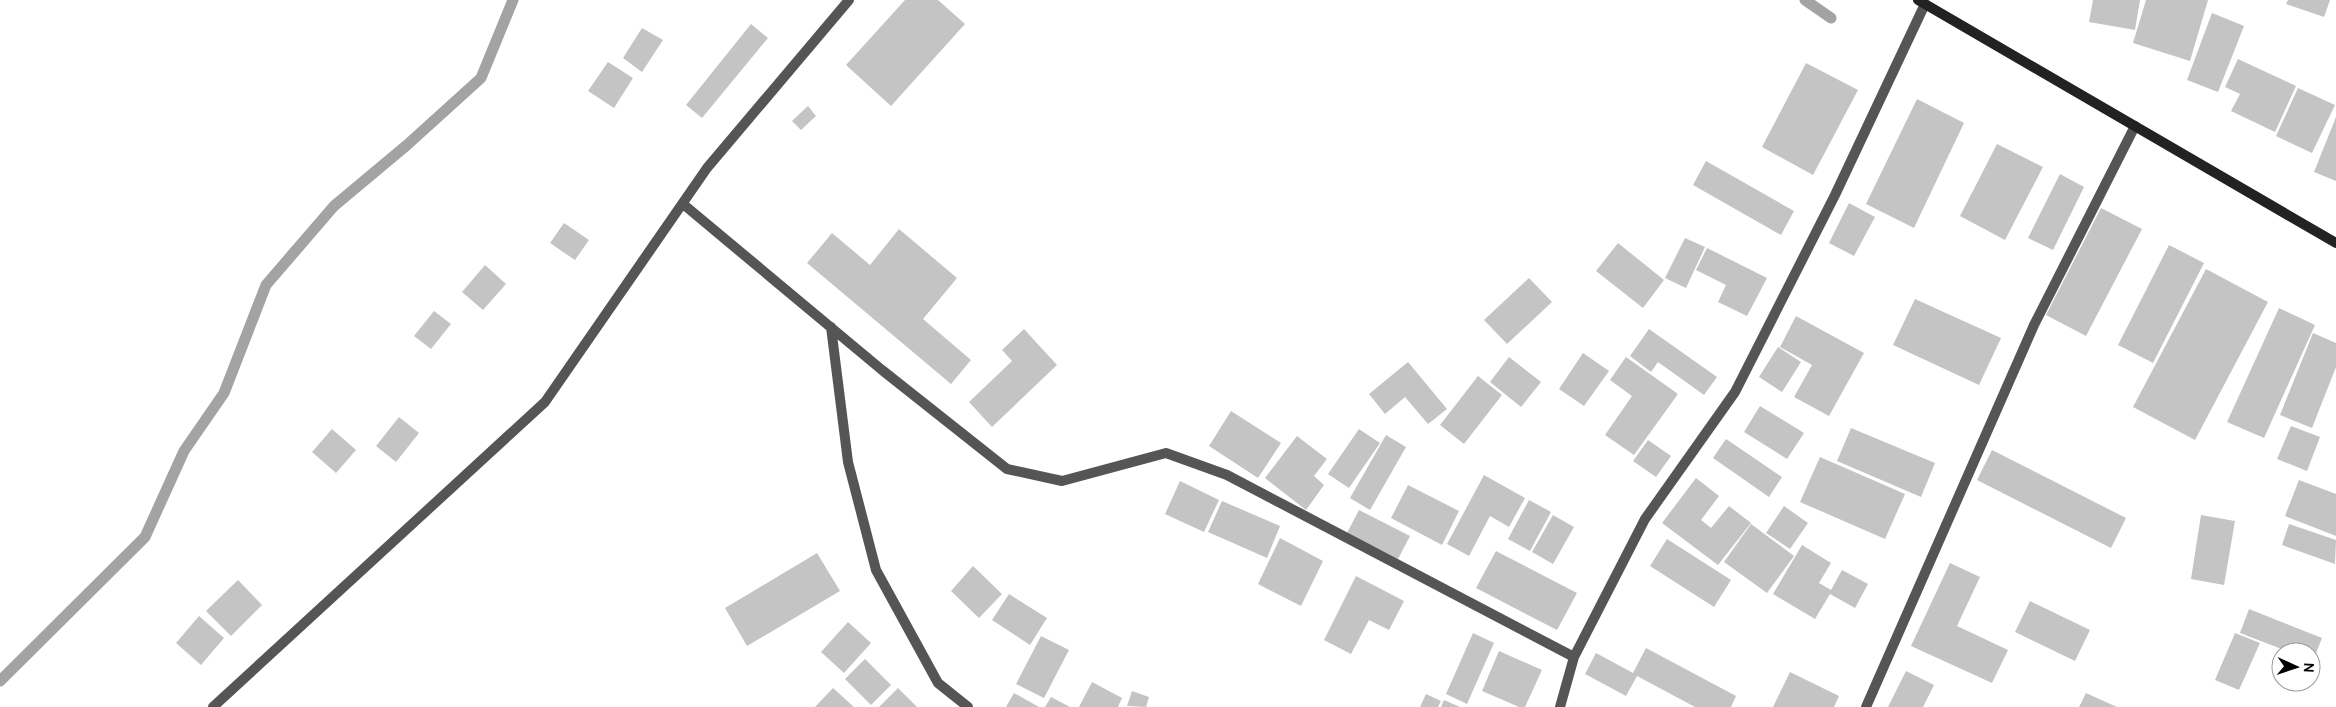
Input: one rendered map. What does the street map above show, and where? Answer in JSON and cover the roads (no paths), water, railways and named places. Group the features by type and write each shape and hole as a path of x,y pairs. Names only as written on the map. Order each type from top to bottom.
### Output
{"main road":[{"path":"1922,2 2336,243"}],"street":[{"path":"213,707 545,402 707,168 849,0"},
{"path":"1560,707 1574,657 1645,519 1735,392 1835,196 1922,2"},
{"path":"1866,707 2034,325 2135,126"},
{"path":"683,204 831,327 1007,469 1062,481 1166,453 1227,475 1574,657"},
{"path":"831,327 848,462 876,570 938,683 968,707"}],"waterway":[{"path":"0,681 145,537 184,451 224,393 266,285 334,206 407,145 481,78 513,0"},
{"path":"1805,0 1831,18"}]}
